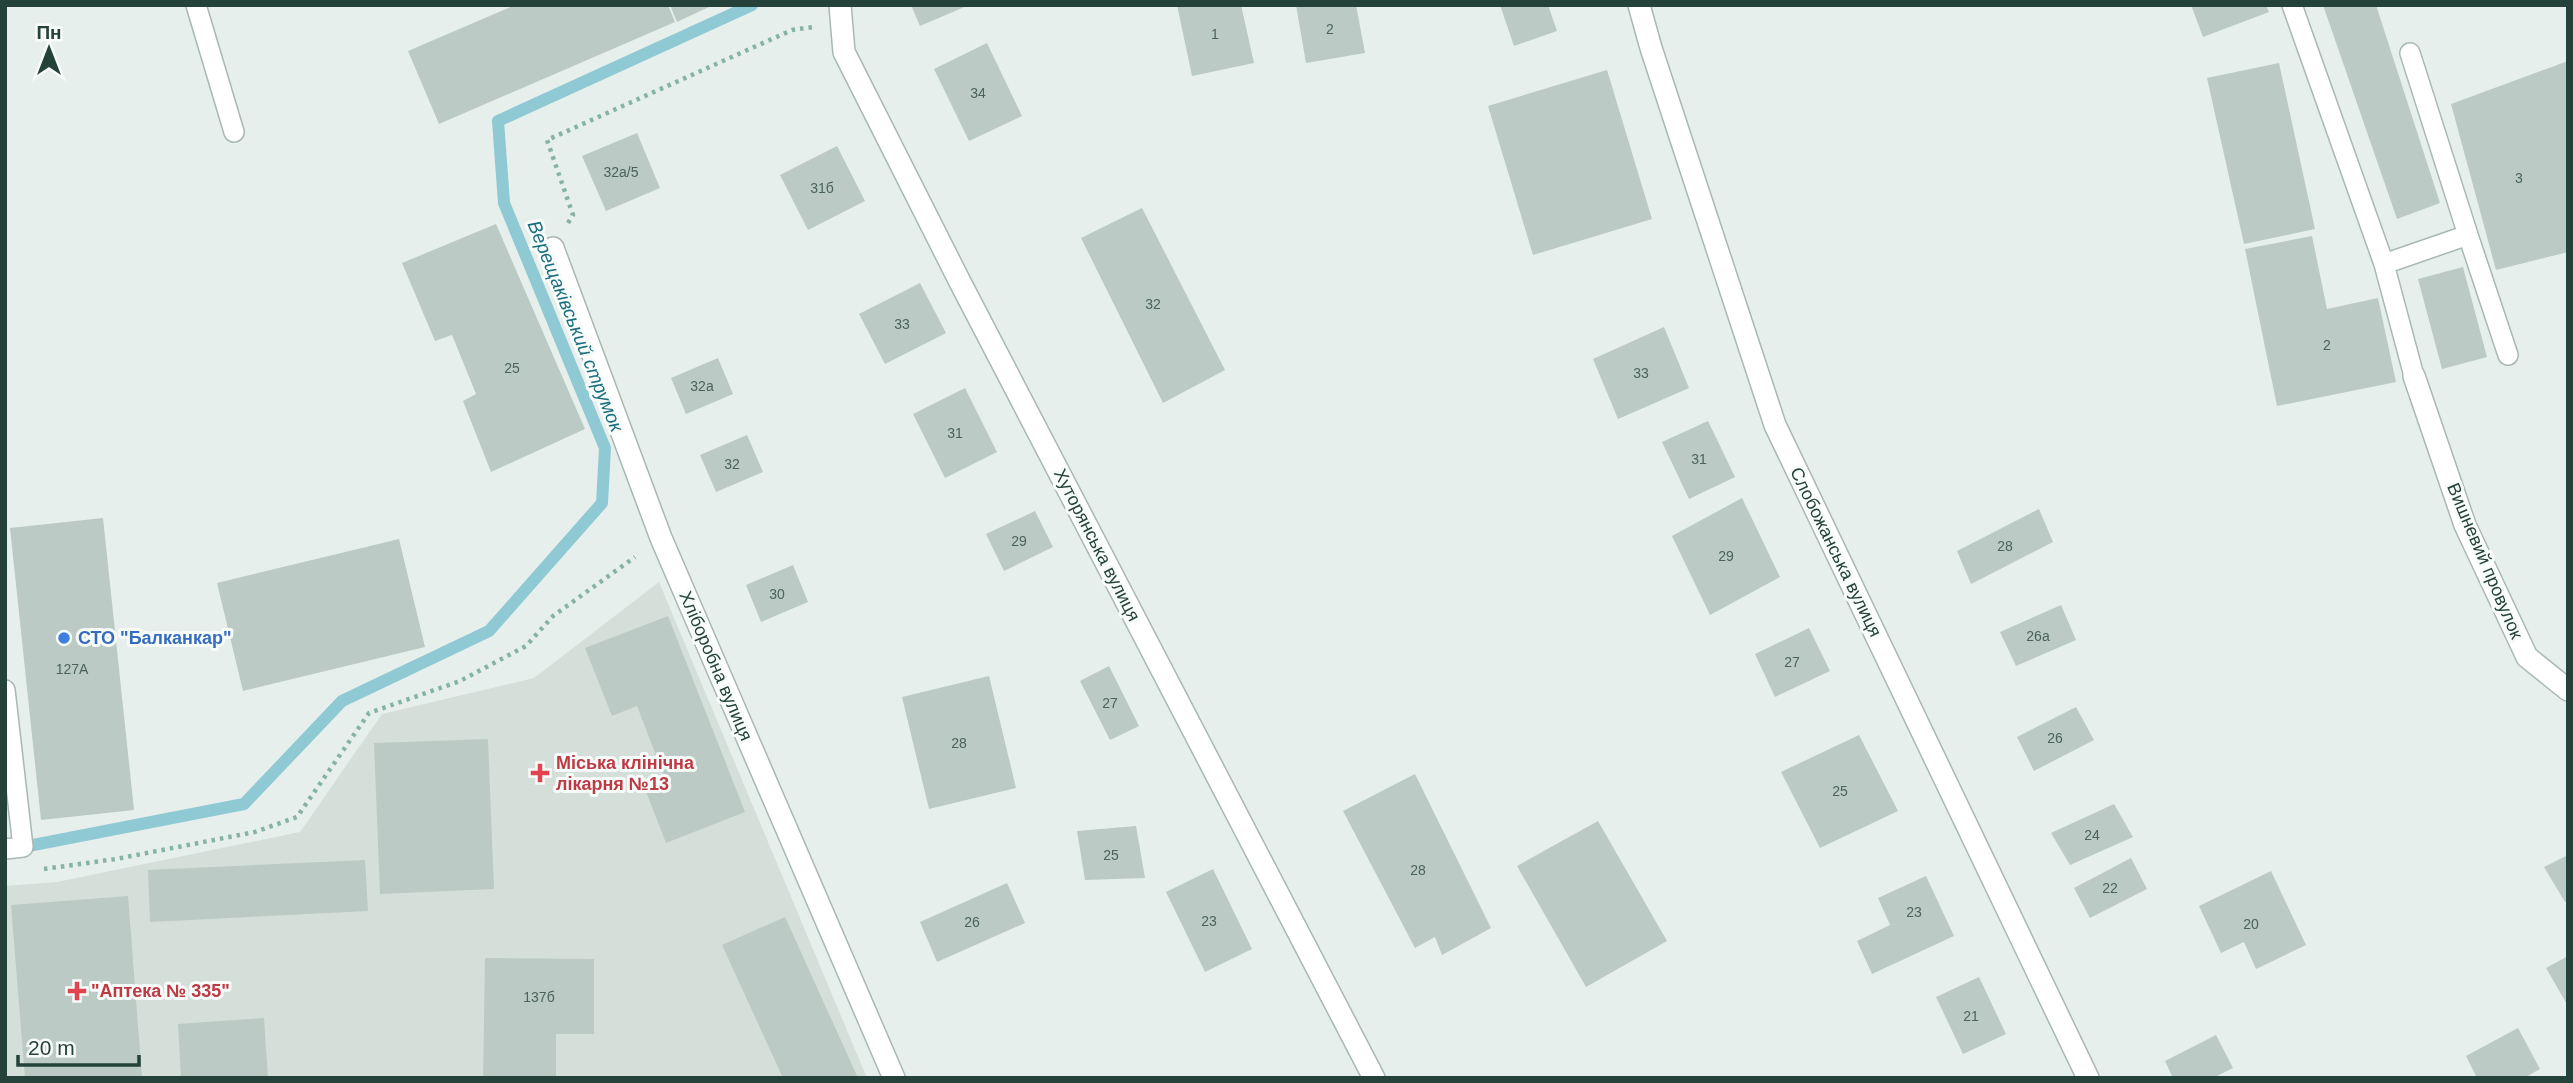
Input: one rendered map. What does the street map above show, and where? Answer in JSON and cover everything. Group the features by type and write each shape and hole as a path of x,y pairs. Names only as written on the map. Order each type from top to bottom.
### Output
{"street":[{"name":"Слобожанська вулиця","path":"1639,5 1775,425 2088,1078"},
{"name":"Хуторянська вулиця","path":"841,14 844,52 954,270 1374,1078"},
{"name":"Хліборобна вулиця","path":"553,248 661,538 894,1078"},
{"name":"Вишневий провулок","path":"2414,376 2465,525 2527,657 2568,690"}],"lane":[{"path":"196,5 234,132"},
{"path":"2292,5 2384,264 2414,376"},
{"path":"2410,53 2508,355"},
{"path":"2384,264 2468,235"},
{"path":"5,690 23,847 5,849"}],"path":[{"path":"573,215 547,140 792,30 841,14"},
{"path":"33,871 116,859 255,832 297,817 369,713 460,681 526,646 553,615 661,538"}],"shaded area":[{"name":"Міська клінічна лікарня №13","path":"659,582 867,1078 5,1078 5,886 57,882 300,832 382,714 534,678"}],"building":[{"path":"515,5 668,5 675,22 439,124 408,51"},
{"path":"670,5 713,5 677,22"},
{"path":"911,5 969,5 920,26"},
{"path":"1177,5 1241,5 1254,63 1192,76"},
{"path":"1296,5 1356,5 1365,53 1306,63"},
{"path":"1500,5 1548,5 1557,31 1514,46"},
{"path":"2191,5 2266,5 2269,12 2203,37"},
{"path":"2323,5 2376,5 2440,203 2397,219"},
{"path":"987,43 1022,116 969,141 934,69"},
{"path":"2568,61 2568,252 2496,270 2451,104"},
{"path":"2279,63 2315,229 2244,244 2207,78"},
{"path":"1607,70 1652,219 1533,255 1488,106"},
{"path":"637,133 660,188 606,211 582,156"},
{"path":"837,146 865,201 808,230 780,175"},
{"path":"1142,208 1225,370 1163,403 1081,238"},
{"path":"496,224 585,429 491,472 463,401 476,394 452,335 435,341 402,263"},
{"path":"2312,236 2327,309 2378,298 2396,382 2277,406 2245,249"},
{"path":"2463,267 2487,357 2442,369 2418,279"},
{"path":"920,283 946,333 885,364 859,314"},
{"path":"1664,327 1689,388 1618,419 1593,359"},
{"path":"718,358 733,394 686,414 671,378"},
{"path":"965,388 997,452 945,478 913,414"},
{"path":"1708,421 1735,477 1689,499 1662,442"},
{"path":"747,435 763,472 716,492 700,455"},
{"path":"1742,498 1780,577 1710,615 1672,536"},
{"path":"2039,509 2053,542 1971,584 1957,551"},
{"path":"1035,511 1053,547 1004,571 986,534"},
{"path":"103,518 134,810 41,820 10,528"},
{"path":"399,539 425,647 243,691 217,583"},
{"path":"793,565 808,602 761,622 746,585"},
{"path":"2061,605 2076,640 2016,666 2000,632"},
{"path":"668,616 745,812 666,843 643,784 664,776 637,706 612,716 585,648"},
{"path":"1809,628 1830,671 1775,697 1755,654"},
{"path":"1109,666 1139,726 1110,740 1080,681"},
{"path":"989,676 1016,788 929,809 902,697"},
{"path":"2076,707 2094,740 2034,771 2017,737"},
{"path":"1859,735 1898,811 1820,848 1781,772"},
{"path":"488,739 494,889 380,894 374,743"},
{"path":"1415,774 1491,928 1442,955 1435,937 1415,948 1343,811"},
{"path":"2114,804 2133,837 2070,865 2051,833"},
{"path":"1598,821 1667,941 1586,987 1517,866"},
{"path":"1136,826 1145,878 1085,880 1077,831"},
{"path":"2568,855 2568,900 2565,902 2544,867"},
{"path":"2131,858 2147,889 2090,918 2074,888"},
{"path":"365,860 368,911 150,922 148,870"},
{"path":"1213,869 1252,949 1205,972 1166,892"},
{"path":"2271,871 2306,945 2256,969 2244,942 2221,953 2199,906"},
{"path":"1926,876 1954,936 1872,974 1857,941 1890,925 1878,898"},
{"path":"1007,883 1025,923 937,962 920,922"},
{"name":"\"Аптека № 335\"","path":"128,896 142,1078 25,1078 11,905"},
{"path":"785,917 858,1078 783,1078 722,945"},
{"path":"2568,956 2568,1006 2546,968"},
{"path":"485,958 594,959 594,1034 556,1034 556,1078 483,1078"},
{"path":"1979,977 2006,1034 1963,1054 1936,997"},
{"path":"264,1018 268,1078 181,1078 178,1024"},
{"path":"2518,1028 2540,1069 2524,1078 2477,1078 2466,1056"},
{"path":"2216,1035 2233,1068 2213,1078 2173,1078 2165,1061"}],"waterway":[{"name":"Верещаківський струмок","path":"23,847 244,804 342,701 489,631 602,503 605,448 504,203 498,121 752,5"}],"place":[{"name":"СТО \"Балканкар\"","path":"64,638"},
{"name":"Міська клінічна лікарня №13","path":"540,773"},
{"name":"\"Аптека № 335\"","path":"77,991"}]}
